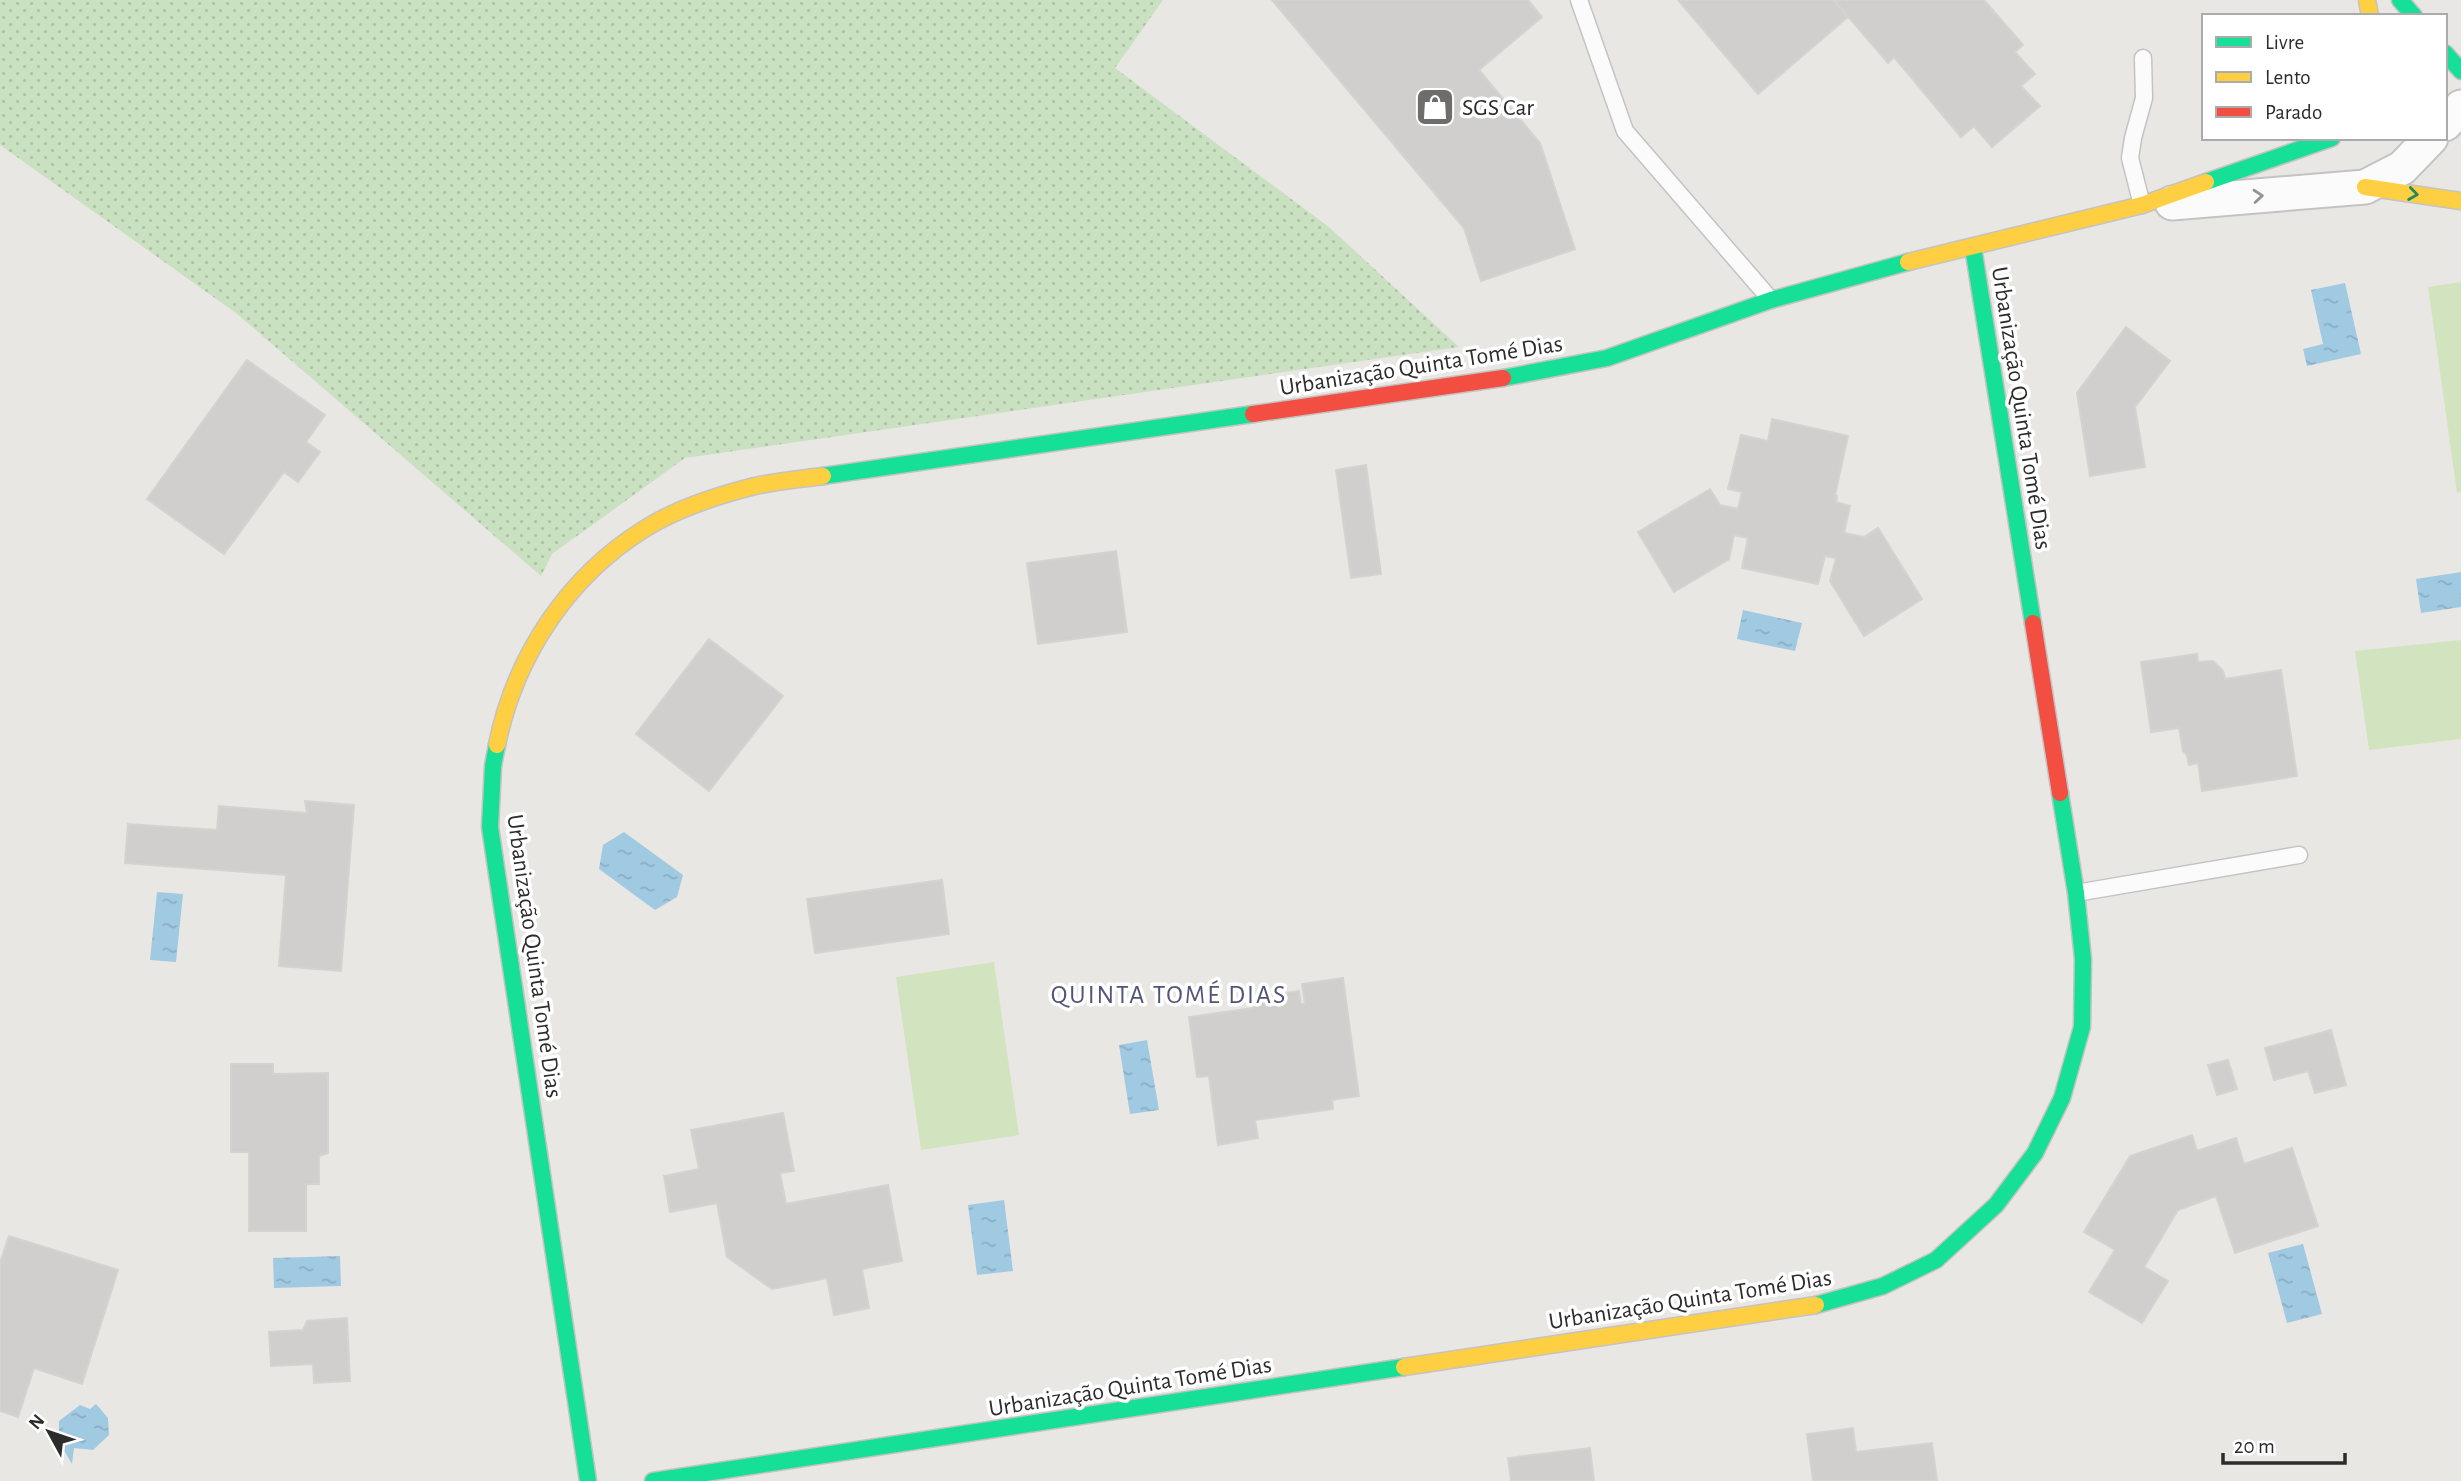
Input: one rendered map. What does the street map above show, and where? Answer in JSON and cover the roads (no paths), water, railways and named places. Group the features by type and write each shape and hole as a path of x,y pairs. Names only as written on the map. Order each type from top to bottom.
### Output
{"street":[{"path":"2400,0 2412,14"},
{"path":"2447,55 2461,71"},
{"path":"2447,122 2461,107"},
{"path":"1973,247 2141,205 2325,140"},
{"path":"2365,187 2402,169 2429,140"},
{"path":"2141,205 2365,187 2461,201"},
{"name":"Urbanização Quinta Tomé Dias","path":"588,1481 490,827 494,757 509,698 530,647 558,605 600,561 648,527 698,503 756,486 1501,378 1607,358 1770,300 1874,270 1973,247 2076,893 2083,958 2082,1027 2062,1098 2035,1153 1996,1205 1936,1260 1882,1286 1802,1307 653,1481"}],"lane":[{"path":"1578,0 1625,131 1770,300"},
{"path":"2141,205 2130,158 2144,98 2143,58"},
{"path":"2076,893 2299,855"}],"water":[{"path":"2345,283 2361,354 2307,366 2303,349 2323,344 2311,290"},
{"path":"2461,572 2461,607 2421,613 2416,579"},
{"path":"1743,610 1802,623 1795,651 1737,639"},
{"path":"624,832 683,875 677,897 655,910 599,869 603,845"},
{"path":"157,892 183,894 176,962 150,960"},
{"path":"1147,1040 1159,1110 1130,1114 1119,1045"},
{"path":"1004,1200 1013,1271 977,1275 968,1205"},
{"path":"2303,1244 2322,1314 2287,1323 2268,1253"},
{"path":"340,1256 341,1286 274,1288 273,1258"},
{"path":"96,1404 108,1418 109,1435 93,1450 74,1448 72,1464 59,1442 59,1421 80,1405 90,1409"}],"place":[{"name":"SGS Car","path":"1435,107"}],"district":[{"name":"QUINTA TOMÉ DIAS","path":"1169,994"}]}
